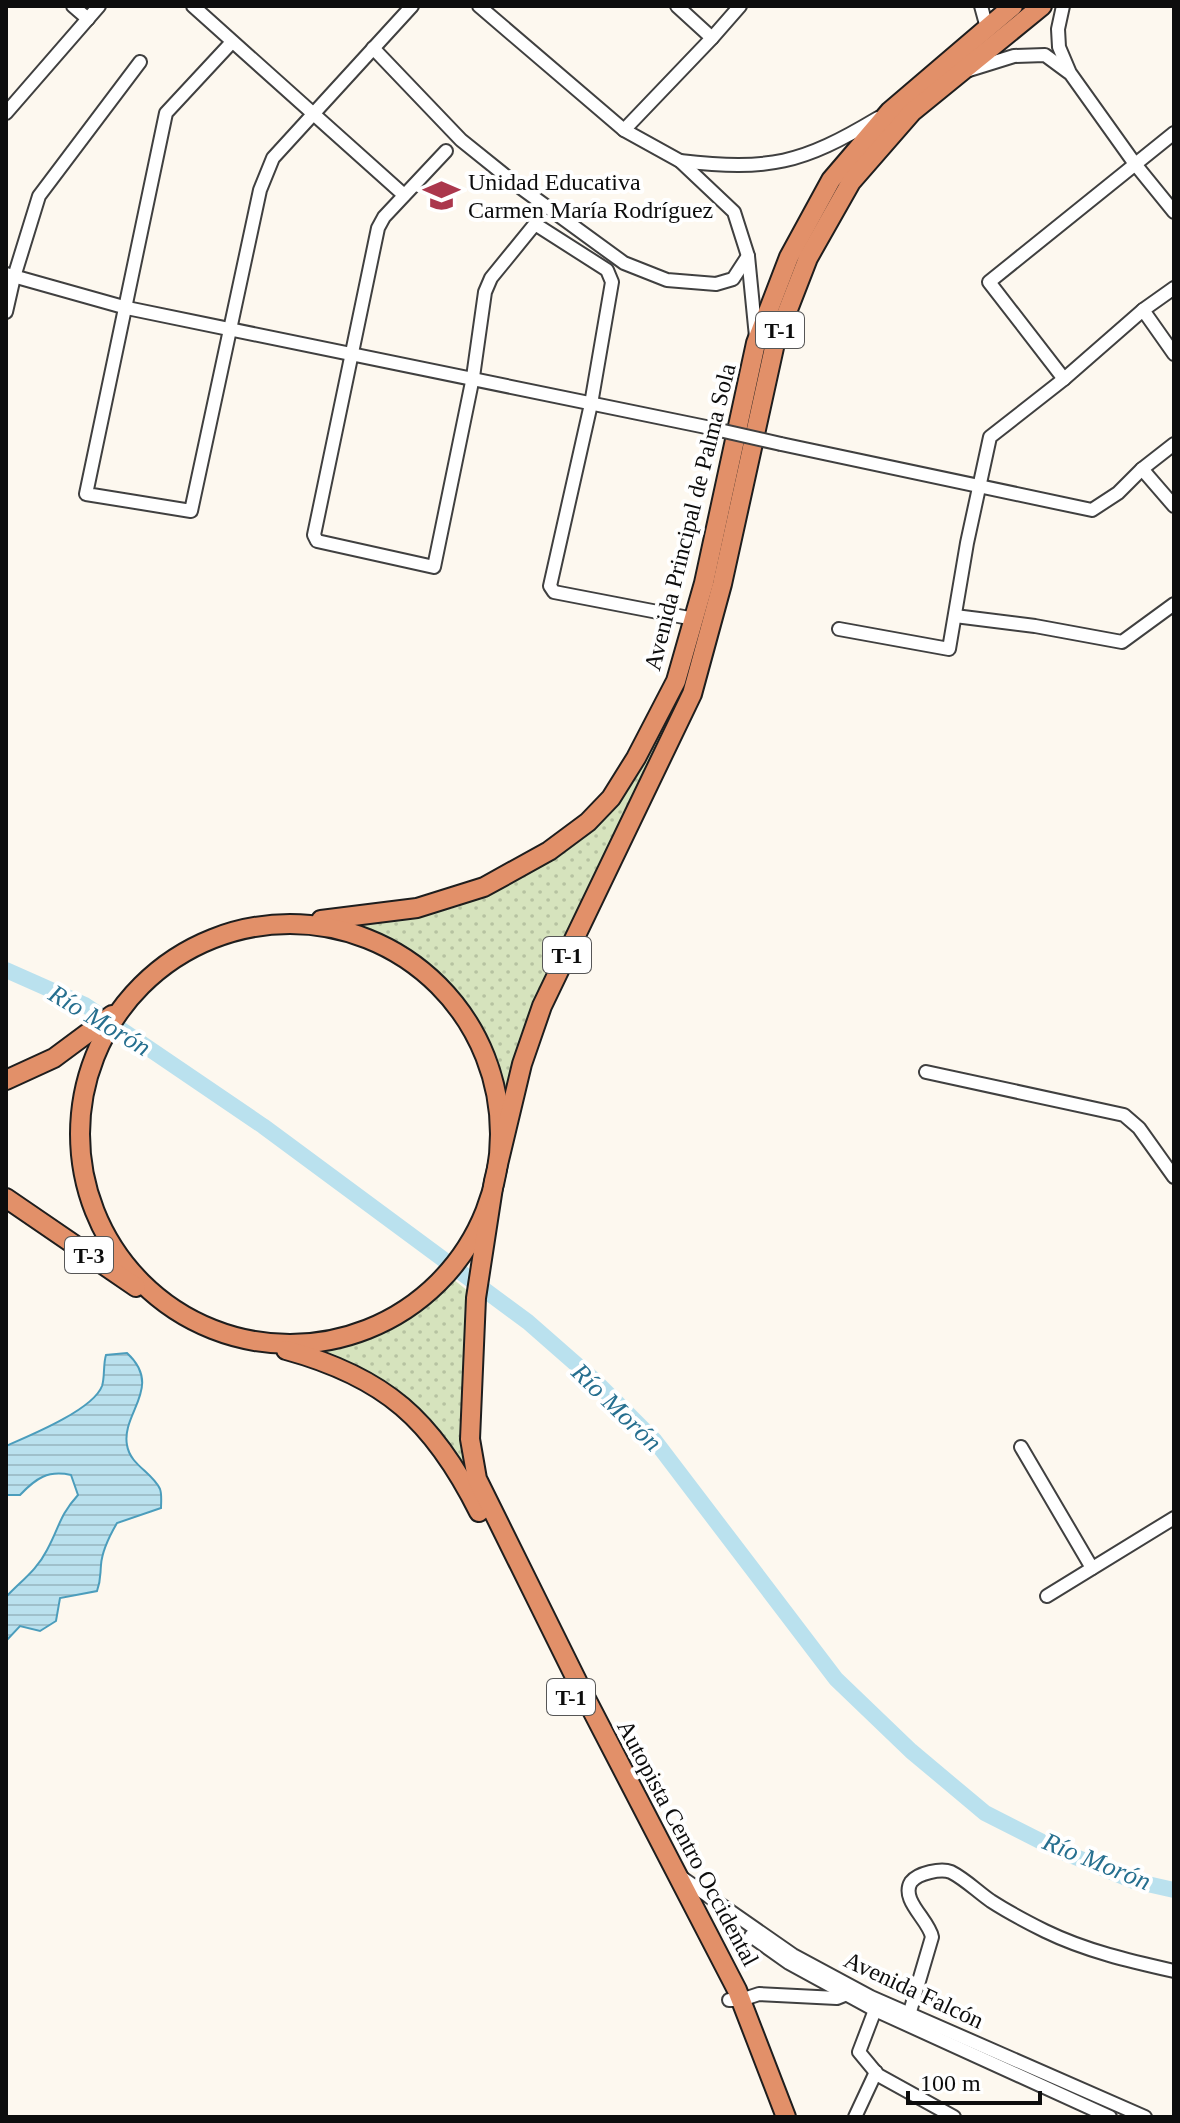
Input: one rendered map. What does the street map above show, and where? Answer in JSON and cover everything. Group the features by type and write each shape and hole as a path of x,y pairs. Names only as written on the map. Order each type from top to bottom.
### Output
{"highway":[{"name":"Avenida Principal de Palma Sola","path":"277,924 396,912 449,900 505,878 564,841 611,798 636,758 676,681 694,619 756,343 789,257 831,180 890,111 1013,6"},
{"name":"Avenida Principal de Palma Sola","path":"494,1181 522,1064 542,1006 692,694 719,597 775,343 808,258 851,182 912,112 1042,6"},
{"name":"T-1","path":"277,924 327,927 375,942 419,969 449,998 473,1033 492,1080 499,1130 494,1181 484,1213 466,1249 448,1273 405,1310 352,1336 302,1345 252,1341 212,1329 174,1310 148,1289 125,1264 102,1228 87,1188 81,1155 82,1104 102,1029 154,973 196,945 243,929 277,924"},
{"path":"6,1080 54,1058 102,1029"},
{"name":"Autopista Centro Occidental","path":"494,1181 473,1333 470,1439 477,1479 596,1719 679,1876 688,1904"},
{"name":"T-3","path":"6,1198 174,1310"},
{"name":"Autopista Centro Occidental","path":"252,1341 330,1364 368,1381 405,1408 437,1442 474,1502 607,1765 688,1904 735,2000 786,2117"},
{"name":"Autopista Centro Occidental","path":"735,2000 773,2117"}],"street":[{"path":"73,6 88,19"},
{"path":"6,113 99,6"},
{"path":"193,6 404,195"},
{"path":"232,42 166,113 86,494 191,511 260,190 273,158 412,6"},
{"path":"479,6 624,130 680,161 734,212 748,256 756,343"},
{"path":"677,6 712,38"},
{"path":"624,130 740,6"},
{"path":"981,6 987,28"},
{"path":"1063,6 1058,29 1059,47 1070,73 1135,164 1174,212"},
{"path":"373,48 461,140 624,263 667,280 716,284 733,279 748,256"},
{"path":"958,74 1014,56 1045,55 1070,73"},
{"path":"6,312 10,276 39,196 140,62"},
{"path":"680,161 763,166 792,160 817,152 890,111"},
{"path":"1064,379 989,282 1174,133"},
{"path":"446,151 384,217 378,228 314,535 317,541 434,567 473,377 485,292 491,278 535,224 607,270 612,282 591,404 550,586 554,592 694,619"},
{"path":"10,276 127,308 473,377 1092,510 1118,493 1174,444"},
{"path":"839,629 949,649 967,543 990,437 1064,379 1143,310 1174,288"},
{"path":"1143,310 1174,354"},
{"path":"1142,469 1174,506"},
{"path":"955,616 1035,626 1122,642 1174,604"},
{"path":"926,1072 1124,1115 1139,1128 1174,1177"},
{"path":"1021,1447 1092,1568"},
{"path":"1047,1596 1174,1518"},
{"path":"909,2015 932,1937 908,1891 911,1882 919,1876 934,1872 949,1871 994,1903 1059,1937 1100,1953 1174,1971"},
{"name":"Avenida Falcón","path":"679,1876 793,1955 909,2015 1145,2117"},
{"name":"Avenida Falcón","path":"688,1904 708,1907 789,1963 875,2010 1110,2117"},
{"path":"735,2000 759,1994 837,1998 847,1994"},
{"path":"875,2010 859,2052 876,2072 954,2117"},
{"path":"855,2117 876,2072"}],"green space":[{"path":"683,680 687,681 506,1098 482,1027 447,980 399,945 346,926 347,923 412,918 457,907 490,892 566,848"},
{"path":"453,1279 468,1291 461,1425 464,1466 422,1416 384,1382 321,1350 361,1339 393,1325"}],"water":[{"path":"127,1353 142,1377 142,1389 127,1433 127,1445 132,1458 160,1489 161,1508 117,1523 103,1554 97,1591 60,1598 56,1621 40,1631 20,1626 6,1641 6,1597 38,1564 63,1515 78,1495 71,1475 56,1474 37,1480 20,1495 6,1495 6,1446 59,1421 86,1404 102,1386 106,1355"}],"waterway":[{"name":"Río Morón","path":"6,970 85,1005 263,1126 528,1322 593,1379 655,1441 836,1679 911,1751 985,1813 1056,1849 1134,1881 1174,1890"}],"place":[{"name":"Unidad Educativa Carmen María Rodríguez","path":"442,196"}]}
